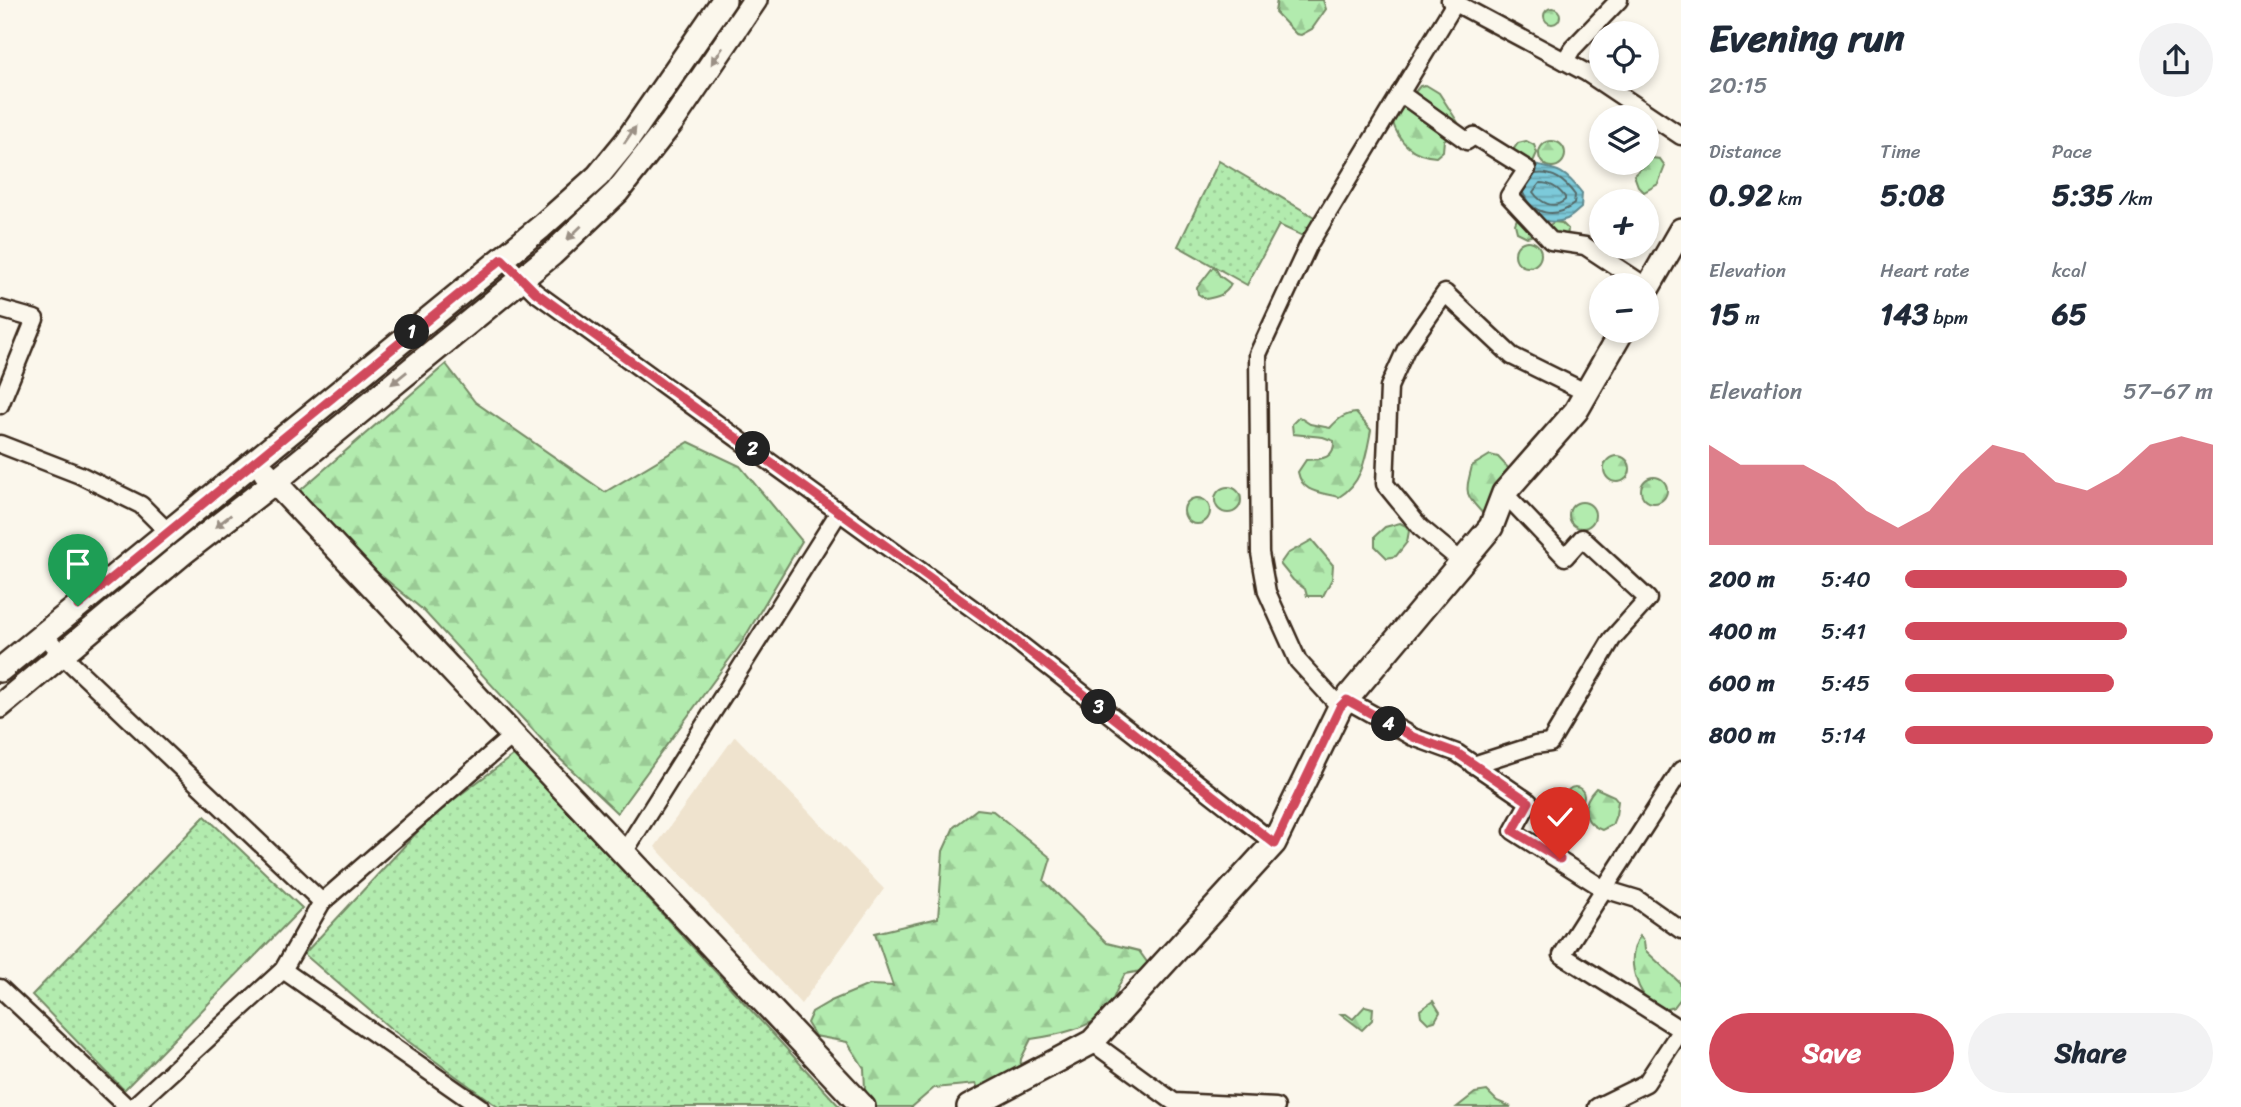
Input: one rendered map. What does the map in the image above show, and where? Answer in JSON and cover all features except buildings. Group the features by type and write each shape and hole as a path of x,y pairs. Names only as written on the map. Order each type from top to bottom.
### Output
{"main road":[{"path":"0,670 502,259 598,176 626,142 724,0"},
{"path":"0,706 183,553 273,483 552,254 617,192 672,122 755,0"},
{"path":"598,176 617,192"},
{"path":"1655,273 1681,230"},
{"path":"969,1107 1092,1042 1275,844 1344,704 1491,527 1504,493 1576,411 1615,343"},
{"path":"256,460 273,483 863,1107"}],"street":[{"path":"1566,61 1572,49 1619,0"},
{"path":"1681,136 1587,73 1476,6 1452,1 1309,244 1258,354 1260,554 1267,592 1298,661 1344,704 1413,737 1457,753 1529,802 1513,831 1604,889 1637,900 1681,930"},
{"path":"1400,93 1466,141 1474,136 1527,169 1509,196 1551,241 1585,246 1625,273"},
{"path":"502,259 521,279 998,627 1275,844"},
{"path":"1462,562 1420,527 1385,484 1389,387 1406,349 1445,293 1512,356 1587,393"},
{"path":"0,309 35,319 0,405"},
{"path":"0,444 80,475 141,505 168,532"},
{"path":"1473,765 1535,745 1550,743 1612,639 1648,599 1582,538 1565,557 1504,493"},
{"path":"628,846 839,512"},
{"path":"44,634 322,902"},
{"path":"133,1107 283,970 322,902 512,736"},
{"path":"1597,1107 1646,1083 1681,1030 1562,955 1681,771"},
{"path":"283,970 480,1107"},
{"path":"0,988 127,1107"},
{"path":"1092,1042 1174,1104 1276,1107"}],"shaded area":[{"path":"735,736 884,889 801,1004 655,847"}],"green space":[{"path":"1277,0 1323,0 1326,9 1312,29 1301,35 1296,34 1275,12"},
{"path":"1549,8 1555,8 1560,16 1558,22 1549,24 1544,19 1544,13"},
{"path":"1426,85 1439,93 1459,124 1456,132 1444,140 1443,151 1436,157 1420,154 1408,146 1398,135 1392,120 1420,86"},
{"path":"1526,141 1534,145 1537,153 1532,164 1511,153 1518,143"},
{"path":"1552,141 1561,145 1565,154 1561,163 1552,167 1543,163 1539,154 1543,145"},
{"path":"1660,159 1665,166 1658,184 1649,189 1641,189 1634,175 1659,175"},
{"path":"1219,161 1316,218 1303,236 1279,225 1247,285 1178,246"},
{"path":"1518,216 1535,235 1527,237 1517,232 1515,224"},
{"path":"1554,222 1562,223 1568,229 1567,241 1544,229"},
{"path":"1528,241 1537,245 1541,254 1537,263 1528,267 1519,263 1515,254 1519,245"},
{"path":"1214,266 1220,276 1231,284 1224,293 1206,299 1198,294 1197,288"},
{"path":"446,364 475,402 605,492 689,442 740,466 802,541 742,642 617,813 555,754 423,610 289,500"},
{"path":"1356,413 1371,430 1358,477 1339,497 1308,488 1303,484 1298,472 1306,460 1330,455 1334,441 1293,434 1292,424 1299,417 1310,424 1330,428 1348,414"},
{"path":"1490,455 1498,457 1512,472 1484,515 1473,502 1467,488 1472,466"},
{"path":"1617,456 1626,460 1630,469 1626,478 1617,482 1608,478 1604,469 1608,460"},
{"path":"1654,477 1663,481 1667,490 1663,499 1654,503 1645,499 1641,490 1645,481"},
{"path":"1228,487 1237,491 1241,500 1237,509 1228,513 1219,509 1215,500 1219,491"},
{"path":"1197,498 1206,502 1210,511 1206,520 1197,524 1188,520 1184,511 1188,502"},
{"path":"1582,502 1591,506 1595,515 1591,524 1582,528 1573,524 1569,515 1573,506"},
{"path":"1400,523 1409,531 1407,542 1396,556 1387,558 1375,546 1375,536 1385,527"},
{"path":"1312,540 1333,565 1332,579 1323,596 1307,596 1305,589 1293,580 1280,564 1287,554"},
{"path":"515,754 840,1107 498,1107 390,1028 304,954 433,815"},
{"path":"1575,787 1581,790 1584,796 1581,802 1575,805 1569,802 1566,796 1569,790"},
{"path":"1596,788 1614,796 1618,801 1612,825 1602,830 1590,822 1586,812 1588,800"},
{"path":"977,809 993,811 1051,858 1044,881 1107,943 1139,951 1152,969 1125,974 1102,1016 1083,1026 1031,1039 1021,1059 1020,1071 981,1093 976,1084 934,1088 912,1107 872,1107 865,1089 864,1068 847,1042 815,1036 807,1023 812,1012 831,1001 869,985 893,986 875,933 938,918 943,851 954,827"},
{"path":"205,816 302,908 124,1090 32,995"},
{"path":"1640,936 1645,950 1680,983 1681,998 1674,1007 1658,1011 1639,986 1633,955"},
{"path":"1433,1001 1440,1012 1435,1021 1428,1023 1421,1016 1420,1010"},
{"path":"1365,1006 1373,1008 1372,1020 1362,1030 1341,1014 1353,1019"},
{"path":"1487,1091 1497,1101 1511,1107 1457,1107 1475,1093"}],"water":[{"path":"1533,165 1556,170 1571,180 1582,193 1581,208 1569,218 1558,221 1541,219 1527,209 1515,187"}],"route":[{"path":"78,606 502,259 535,292 998,627 1275,844 1319,748 1340,707 1347,700 1413,737 1457,753 1529,802 1513,831 1560,859"}]}
